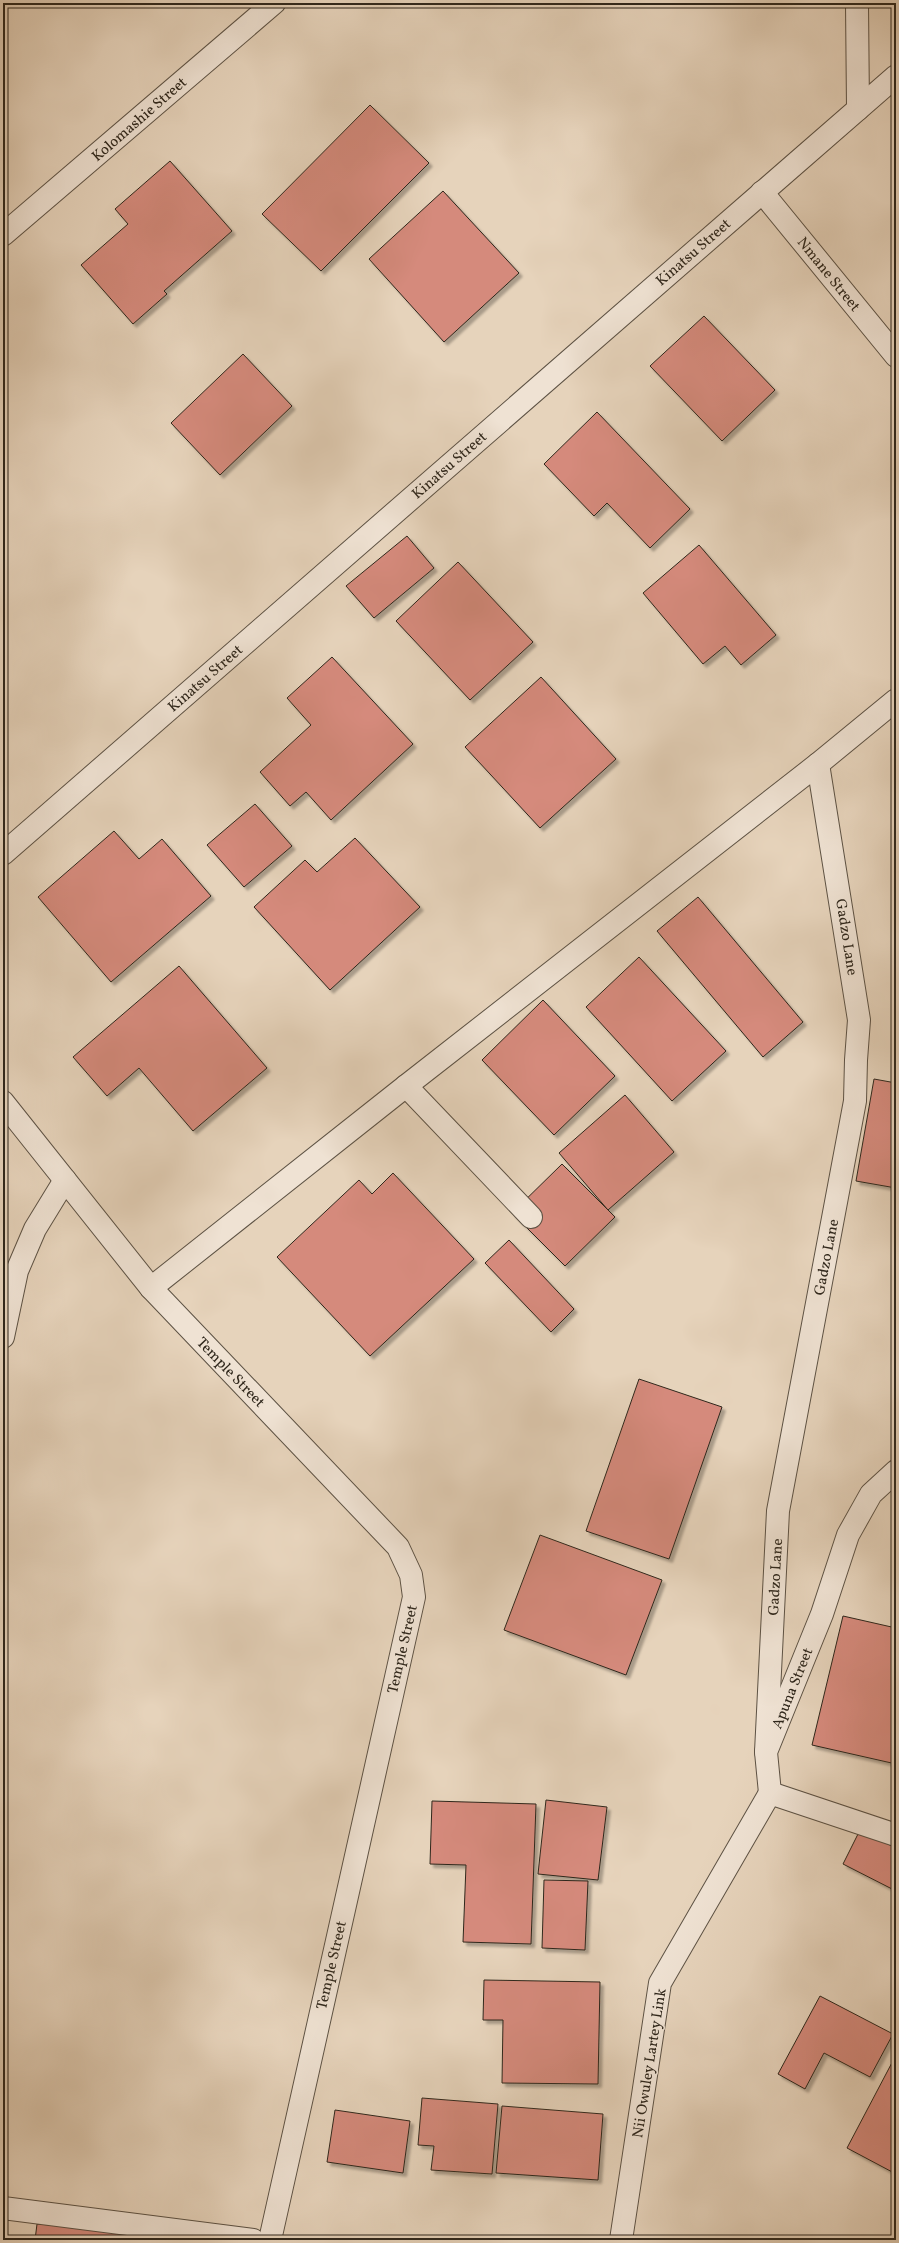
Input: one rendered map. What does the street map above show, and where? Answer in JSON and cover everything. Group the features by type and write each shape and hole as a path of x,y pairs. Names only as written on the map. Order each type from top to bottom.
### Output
{"street":[{"name":"Kolomashie Street","path":"3,235 274,3"},
{"path":"858,3 858,109"},
{"name":"Kinatsu Street","path":"3,854 896,76"},
{"name":"Nmane Street","path":"762,192 896,356"},
{"path":"151,1288 406,1086 818,764 896,700"},
{"name":"Gadzo Lane","path":"766,1752 778,1511 855,1102 859,1020 818,764"},
{"path":"406,1086 530,1217"},
{"name":"Temple Street","path":"3,1102 151,1288 398,1546 411,1575 413,1590 412,1605 270,2240"},
{"path":"3,1337 17,1271 35,1229 65,1180"},
{"name":"Apuna Street","path":"770,1793 766,1752 822,1614 848,1535 870,1494 896,1471"},
{"path":"770,1793 896,1835"},
{"name":"Nii Owuley Lartey Link","path":"621,2240 660,1983 770,1793"},
{"path":"3,2208 253,2240"}],"building":[{"path":"370,105 429,163 321,271 262,214"},
{"path":"170,161 232,231 164,291 167,294 133,324 81,265 128,224 115,209"},
{"path":"443,191 519,273 444,342 369,259"},
{"path":"704,316 775,390 722,441 650,366"},
{"path":"243,354 292,406 220,475 171,423"},
{"path":"597,412 690,509 650,548 607,503 594,516 544,464"},
{"path":"407,536 434,568 374,618 346,586"},
{"path":"699,545 776,635 741,665 725,646 703,664 643,593"},
{"path":"458,562 533,642 470,700 396,621"},
{"path":"332,657 413,744 331,820 306,792 290,806 260,772 311,725 287,698"},
{"path":"541,677 616,759 540,828 465,747"},
{"path":"255,804 292,846 244,887 207,845"},
{"path":"114,831 139,859 162,839 211,896 111,982 38,897"},
{"path":"355,838 420,907 330,990 254,907 305,860 317,872"},
{"path":"698,897 803,1022 763,1057 657,931"},
{"path":"639,957 726,1051 672,1101 586,1007"},
{"path":"179,966 267,1068 193,1131 139,1068 107,1096 73,1057"},
{"path":"543,1000 615,1076 554,1135 482,1060"},
{"path":"874,1079 896,1083 896,1188 856,1181"},
{"path":"625,1095 674,1152 608,1210 559,1153"},
{"path":"562,1164 615,1217 565,1266 512,1213"},
{"path":"393,1173 474,1259 370,1356 277,1257 359,1180 372,1194"},
{"path":"509,1240 574,1309 551,1332 485,1263"},
{"path":"639,1379 722,1407 669,1559 586,1531"},
{"path":"540,1535 662,1580 626,1675 504,1630"},
{"path":"843,1616 896,1628 896,1764 812,1745"},
{"path":"546,1800 607,1807 598,1880 538,1874"},
{"path":"432,1801 536,1804 531,1944 463,1942 466,1865 430,1864"},
{"path":"860,1830 896,1848 896,1891 843,1864"},
{"path":"544,1880 588,1881 585,1950 542,1948"},
{"path":"484,1980 600,1982 598,2084 502,2083 503,2020 483,2020"},
{"path":"820,1996 893,2034 870,2077 824,2053 805,2089 778,2074"},
{"path":"896,2055 896,2174 847,2148"},
{"path":"422,2098 498,2104 492,2174 431,2170 434,2146 418,2145"},
{"path":"502,2106 603,2114 598,2180 496,2173"},
{"path":"335,2110 410,2121 403,2173 327,2162"},
{"path":"37,2224 136,2231 135,2240 35,2240"}]}
